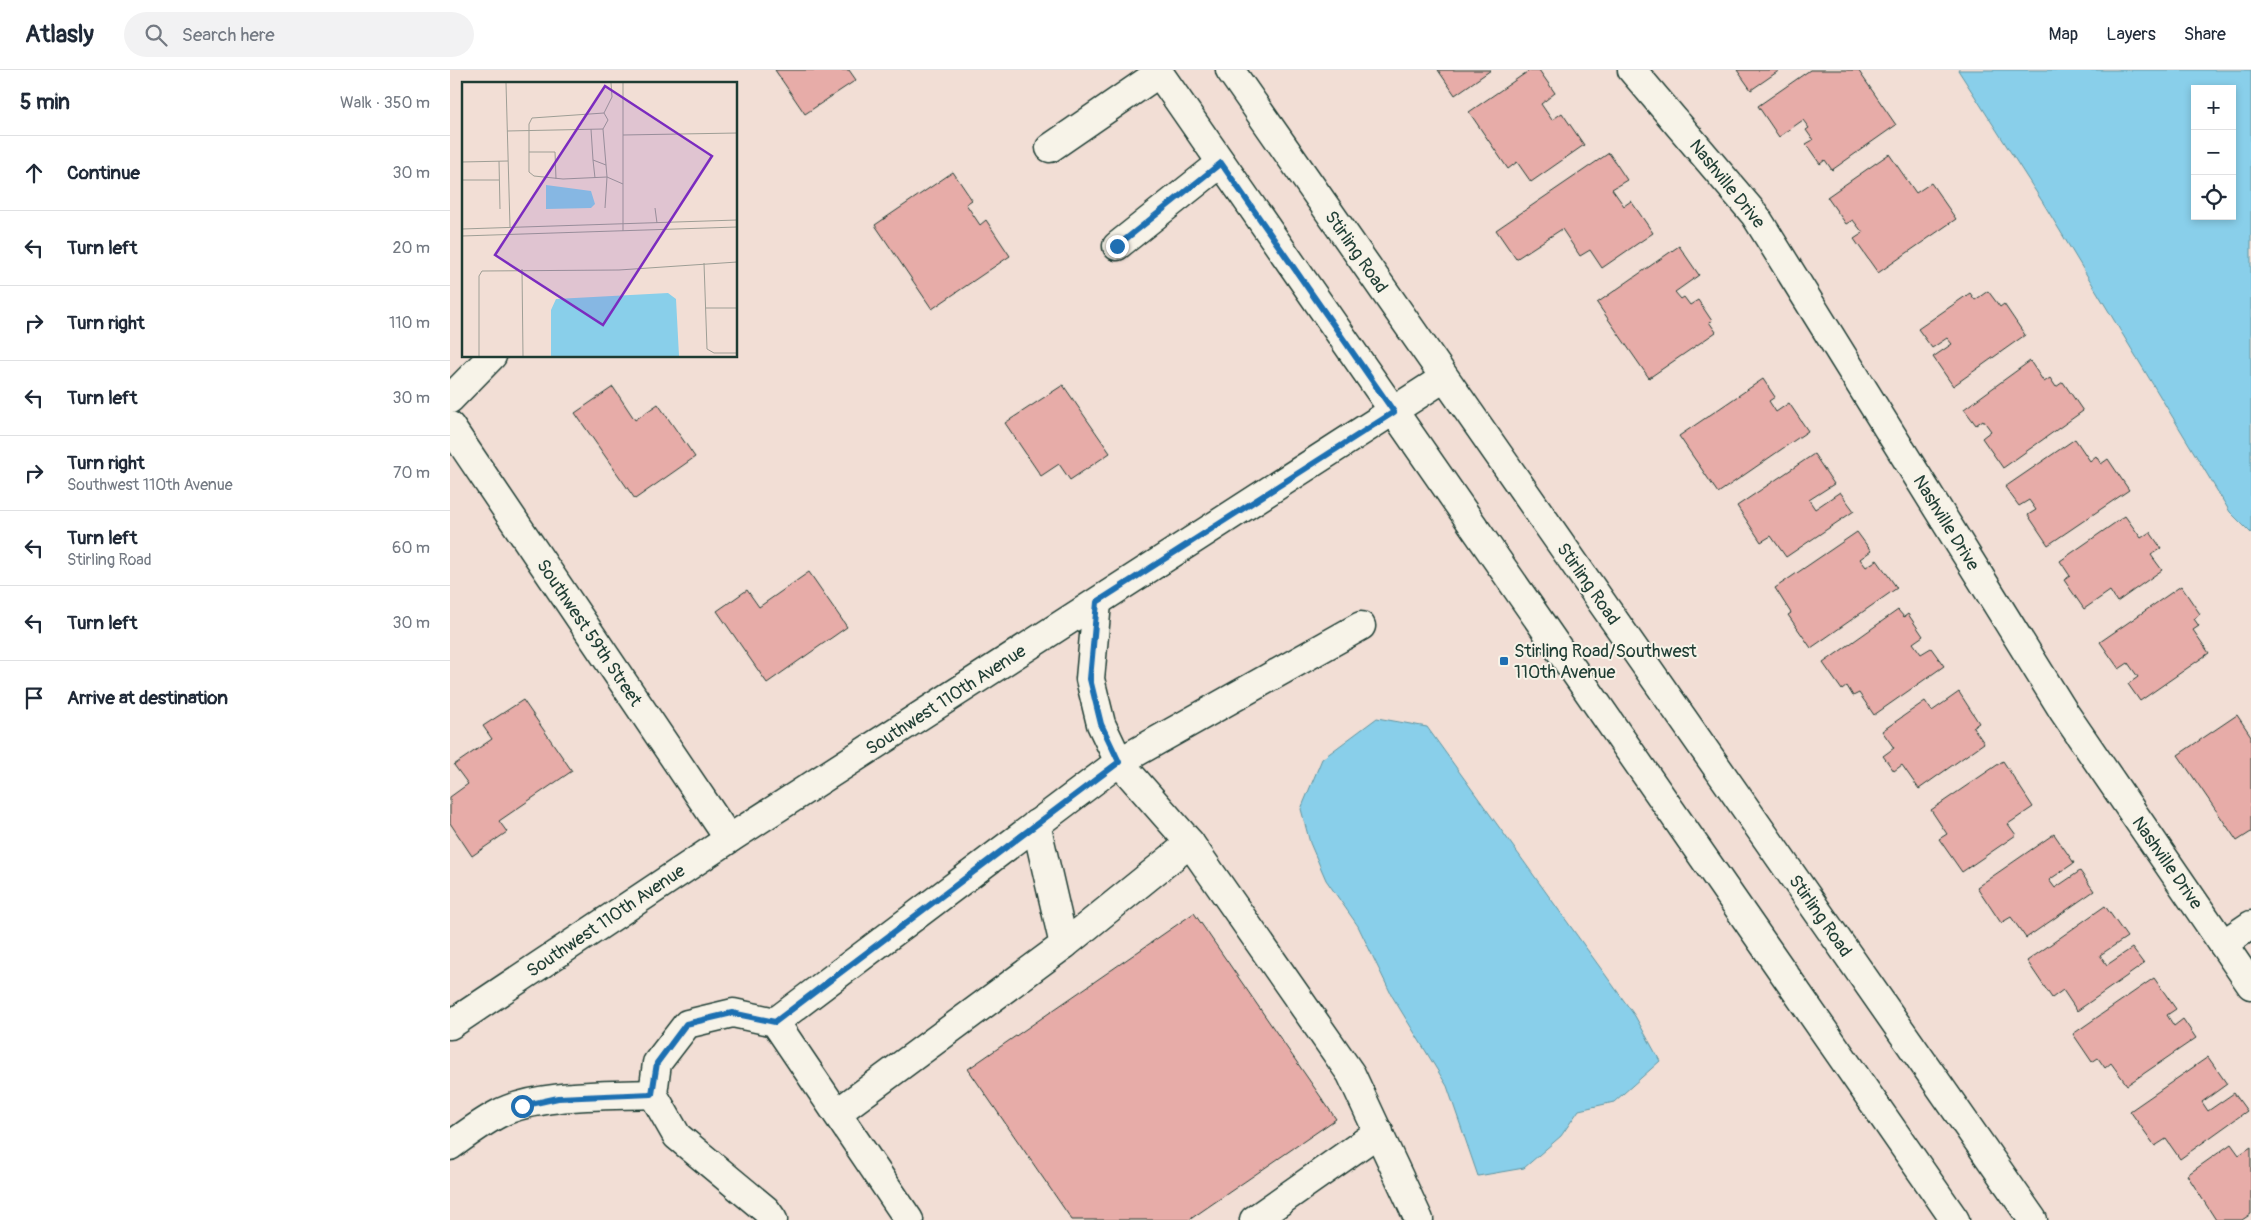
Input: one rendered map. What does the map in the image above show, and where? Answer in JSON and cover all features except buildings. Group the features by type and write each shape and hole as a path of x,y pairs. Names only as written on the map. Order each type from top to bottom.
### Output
{"street":[{"name":"Stirling Road","path":"1230,70 2033,1220"},
{"name":"Nashville Drive","path":"1632,70 1755,215 2064,712 2251,985"},
{"path":"1050,148 1158,71 1955,1220"},
{"path":"1117,246 1221,163"},
{"path":"450,399 490,358"},
{"name":"Southwest 110th Avenue","path":"450,1025 729,840 1444,378"},
{"name":"Southwest 59th Street","path":"450,426 729,840"},
{"path":"1097,602 1090,679 1101,724 1119,762 1190,843 1351,1074 1419,1220"},
{"path":"775,1022 1119,762 1361,626"},
{"path":"1036,824 1064,945"},
{"path":"837,1113 1064,945 1190,843"},
{"path":"2223,944 2251,925"},
{"path":"773,1220 766,1210 677,1136 652,1094 657,1063 686,1024 732,1013 775,1022 909,1220"},
{"path":"450,1146 498,1113 522,1106 558,1098 652,1094"},
{"path":"1254,1220 1379,1132"}],"water":[{"path":"1958,70 2251,70 2251,533 2230,512 2042,201"},
{"path":"1377,718 1427,727 1635,1016 1660,1061 1614,1102 1579,1110 1561,1136 1524,1168 1478,1176 1447,1086 1392,996 1358,926 1326,880 1310,843 1301,809 1322,759"}],"place":[{"name":"Stirling Road/Southwest 110th Avenue","path":"1504,661"}],"route":[{"path":"522,1106 558,1098 652,1094 657,1063 686,1024 732,1013 775,1022 1119,762 1101,724 1090,679 1097,602 1394,412 1221,163 1117,246"}]}
